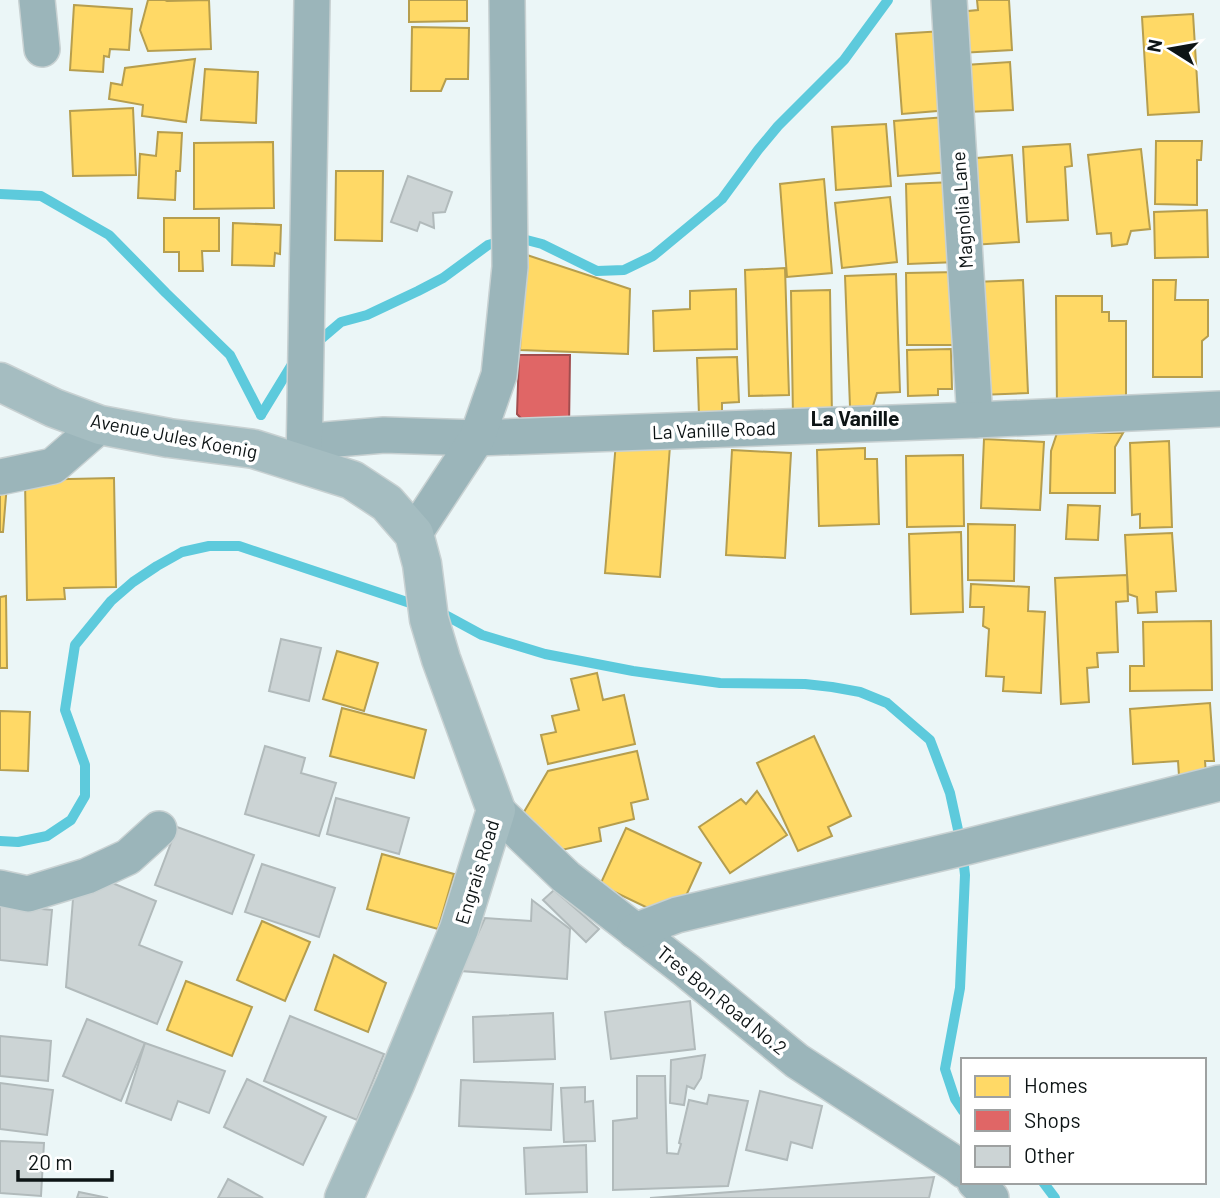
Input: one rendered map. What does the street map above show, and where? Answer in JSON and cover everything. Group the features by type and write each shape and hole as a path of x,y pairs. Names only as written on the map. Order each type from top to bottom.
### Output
{"street":[{"path":"37,0 42,49"},
{"path":"304,465 312,0"},
{"path":"418,549 477,438 499,375 510,267 507,0"},
{"name":"Magnolia Lane","path":"949,0 975,420"},
{"name":"Avenue Jules Koenig","path":"0,382 54,408 100,425 169,438 254,449 352,480 387,503 418,549"},
{"name":"La Vanille Road","path":"304,465 325,440 384,435 477,438 1220,409"},
{"path":"0,477 53,466 100,425"},
{"name":"Engrais Road","path":"344,1198 459,929 496,810 429,619 418,549"},
{"path":"635,931 677,915 948,852 1220,783"},
{"name":"Tres Bon Road No.2","path":"496,810 565,877 686,970 797,1061 961,1168"},
{"path":"0,888 28,894 87,876 128,857 159,829"},
{"path":"977,1184 991,1198"}],"building: Homes":[{"path":"148,0 209,0 211,49 148,51 140,30"},
{"path":"409,0 467,0 467,21 409,22"},
{"path":"977,0 1009,0 1012,50 960,53 958,12 978,10"},
{"path":"74,5 132,9 129,50 110,49 109,57 104,56 103,72 70,70"},
{"path":"1193,14 1199,112 1148,115 1142,17"},
{"path":"412,27 469,28 468,79 446,79 441,91 411,91"},
{"path":"943,31 949,110 902,114 896,34"},
{"path":"195,59 186,122 142,116 143,105 109,99 111,83 122,85 125,68"},
{"path":"1010,62 1013,110 967,112 965,65"},
{"path":"205,69 258,72 256,123 201,120"},
{"path":"133,108 136,175 73,176 70,111"},
{"path":"946,117 951,172 898,176 894,121"},
{"path":"886,124 891,186 836,190 832,127"},
{"path":"158,132 182,133 175,200 138,198 140,154 156,156"},
{"path":"1156,141 1202,141 1201,160 1197,160 1197,205 1155,204"},
{"path":"273,142 274,208 194,209 194,143"},
{"path":"1070,144 1072,166 1065,167 1068,220 1027,222 1023,147"},
{"path":"1141,149 1150,229 1131,231 1127,244 1112,246 1111,233 1097,234 1088,155"},
{"path":"1012,155 1019,242 972,245 965,159"},
{"path":"336,171 383,171 382,241 335,240"},
{"path":"824,179 832,273 787,277 780,184"},
{"path":"954,182 957,262 908,264 906,184"},
{"path":"890,197 897,262 842,268 835,203"},
{"path":"1207,210 1208,257 1155,258 1154,212"},
{"path":"164,218 219,218 219,251 202,251 203,271 179,271 179,252 164,252"},
{"path":"233,223 281,225 280,254 275,253 274,266 232,265"},
{"path":"524,254 630,289 628,354 520,350"},
{"path":"785,268 789,395 749,396 745,270"},
{"path":"958,272 958,345 907,345 906,273"},
{"path":"896,274 900,392 877,393 873,406 850,407 845,276"},
{"path":"1023,280 1028,393 979,395 974,282"},
{"path":"1153,280 1176,280 1175,300 1208,300 1208,336 1202,341 1202,377 1153,377"},
{"path":"736,289 737,349 654,351 653,311 690,309 690,291"},
{"path":"830,290 832,418 793,418 791,291"},
{"path":"1056,296 1102,296 1102,312 1109,312 1109,321 1126,321 1126,411 1057,411"},
{"path":"951,349 952,389 938,389 938,395 908,396 907,350"},
{"path":"737,357 739,402 722,403 722,414 699,415 697,358"},
{"path":"1057,433 1123,433 1115,447 1115,493 1050,493 1051,451"},
{"path":"984,439 1044,442 1040,510 981,508"},
{"path":"1169,441 1172,527 1140,528 1140,514 1132,515 1130,443"},
{"path":"616,442 670,446 660,577 605,573"},
{"path":"865,448 865,459 877,459 879,524 819,526 817,450"},
{"path":"732,450 791,453 785,558 726,555"},
{"path":"963,455 964,526 907,527 906,456"},
{"path":"114,478 116,587 64,588 65,599 27,600 25,480"},
{"path":"0,483 7,484 3,532 0,532"},
{"path":"1068,505 1100,506 1098,540 1066,539"},
{"path":"968,524 1015,525 1014,581 968,580"},
{"path":"961,532 963,612 911,614 909,534"},
{"path":"1172,533 1176,591 1156,592 1157,612 1138,613 1137,597 1128,594 1125,535"},
{"path":"1127,575 1128,601 1116,602 1118,652 1097,653 1098,667 1087,668 1089,702 1061,704 1055,578"},
{"path":"971,584 1029,587 1028,611 1045,612 1041,693 1003,691 1004,677 986,676 989,629 983,626 984,607 970,607"},
{"path":"6,596 7,668 0,668 0,597"},
{"path":"1211,621 1212,690 1130,691 1130,666 1144,666 1143,622"},
{"path":"337,651 378,663 364,711 323,699"},
{"path":"597,673 603,700 624,695 635,744 548,764 541,735 556,732 552,716 579,710 571,679"},
{"path":"1210,703 1214,761 1205,761 1206,774 1179,776 1178,761 1133,764 1130,709"},
{"path":"342,708 426,730 414,778 330,756"},
{"path":"0,711 30,712 28,771 0,770"},
{"path":"814,736 851,816 828,827 832,836 798,851 757,763"},
{"path":"637,751 648,799 631,803 634,819 599,828 601,841 553,852 524,812 548,771"},
{"path":"757,791 787,835 730,873 699,827 741,799 746,804"},
{"path":"626,828 701,863 680,909 652,910 600,885"},
{"path":"382,854 454,874 438,929 367,909"},
{"path":"262,921 310,942 285,1001 237,980"},
{"path":"334,955 386,983 368,1032 315,1010"},
{"path":"186,981 252,1007 232,1056 167,1030"}],"building: Shops":[{"path":"519,355 570,355 569,429 532,430 517,414"}],"building: Other":[{"path":"408,176 452,192 445,212 433,213 434,228 420,222 417,231 391,222"},
{"path":"281,639 321,648 309,701 269,691"},
{"path":"265,746 305,758 301,773 336,783 319,836 245,814"},
{"path":"336,798 409,818 399,854 327,834"},
{"path":"177,827 254,855 232,914 155,885"},
{"path":"262,864 335,888 319,937 245,912"},
{"path":"105,880 156,901 139,945 182,962 157,1024 66,987 73,899"},
{"path":"554,890 599,929 586,942 543,900"},
{"path":"532,900 570,929 567,979 461,971 485,918 531,921"},
{"path":"0,905 52,910 47,965 0,960"},
{"path":"690,1001 695,1049 611,1059 605,1012"},
{"path":"553,1013 555,1059 474,1062 473,1017"},
{"path":"290,1016 384,1054 357,1120 264,1081"},
{"path":"87,1019 145,1043 121,1101 63,1076"},
{"path":"0,1036 51,1041 48,1081 0,1076"},
{"path":"145,1043 225,1071 209,1113 178,1101 171,1120 126,1103"},
{"path":"705,1055 701,1078 694,1089 687,1086 684,1105 670,1103 671,1060"},
{"path":"637,1076 665,1076 667,1153 678,1154 689,1100 707,1104 709,1095 748,1101 728,1186 613,1190 613,1121 637,1118"},
{"path":"247,1079 326,1117 303,1165 224,1127"},
{"path":"461,1080 553,1084 551,1130 459,1126"},
{"path":"0,1083 53,1090 47,1135 0,1129"},
{"path":"585,1087 585,1102 593,1101 595,1141 564,1142 561,1088"},
{"path":"760,1091 822,1106 812,1148 791,1142 787,1160 746,1150"},
{"path":"0,1141 44,1143 41,1196 0,1193"},
{"path":"586,1145 587,1192 526,1194 524,1148"},
{"path":"934,1177 929,1198 650,1198"},
{"path":"228,1179 263,1198 218,1198"},
{"path":"79,1192 108,1198 77,1198"}],"waterway":[{"path":"314,345 341,322 367,315 418,291 443,278 488,245 515,237 542,244 597,271 624,270 653,256 722,199 778,126 844,60 888,0"},
{"path":"0,194 41,196 109,235 230,355 261,415"},
{"path":"261,415 294,361"},
{"path":"0,841 18,842 47,836 71,820 85,796 85,765 65,710 75,645 111,601 157,566 182,552 209,546 239,546 419,606"},
{"path":"436,612 482,635 545,654 633,671 720,683 805,684 860,692 887,703 930,740 950,793 965,875 960,988 945,1069 955,1099 961,1108"},
{"path":"1044,1184 1055,1198"}],"district":[{"name":"La Vanille","path":"855,419"}]}
